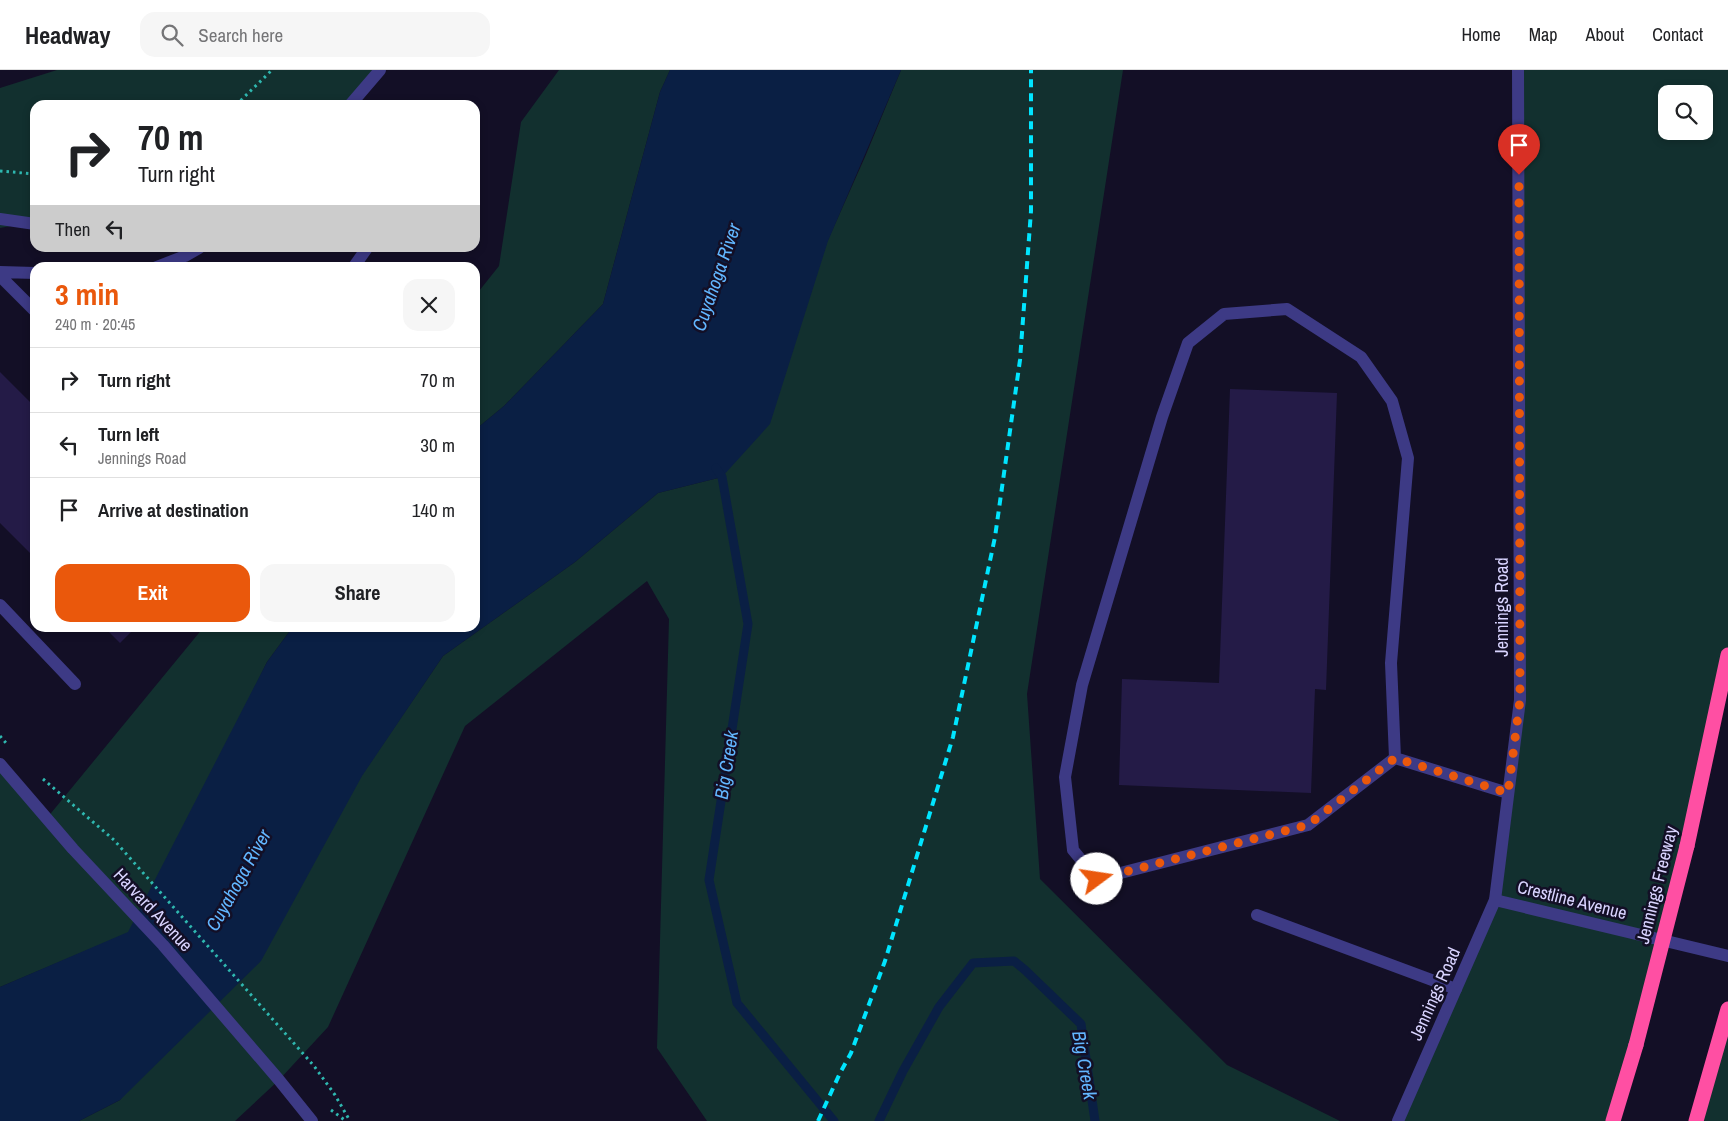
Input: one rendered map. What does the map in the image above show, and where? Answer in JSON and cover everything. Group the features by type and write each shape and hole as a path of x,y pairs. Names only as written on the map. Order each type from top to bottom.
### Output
{"highway":[{"name":"Jennings Freeway","path":"1613,1121 1636,1045 1687,846 1728,655"},
{"path":"1696,1121 1728,1009"}],"street":[{"path":"354,100 380,70"},
{"name":"Jennings Road","path":"1398,1121 1496,900 1520,700 1518,70"},
{"path":"0,219 30,223"},
{"path":"170,262 192,252"},
{"path":"0,272 30,273"},
{"path":"0,276 30,306"},
{"path":"1287,309 1361,357 1392,401 1408,458 1391,662 1395,758 1308,825 1097,879 1073,850 1065,777 1082,685 1162,417 1188,343 1224,314 1287,309"},
{"path":"0,605 75,684"},
{"path":"1395,758 1508,793"},
{"name":"Harvard Avenue","path":"0,764 73,850 163,945 312,1121"},
{"name":"Crestline Avenue","path":"1496,900 1728,956"},
{"path":"1257,915 1456,989"}],"path":[{"path":"241,100 272,70"},
{"path":"0,171 30,174"},
{"path":"42,777 114,840 314,1066 335,1095 350,1121"}],"green space":[{"path":"57,70 380,70 354,100 30,100 30,223 0,228 0,88"},
{"path":"559,70 670,70 660,92 603,304 504,406 480,426 480,290 499,266 521,122"},
{"path":"901,70 1123,70 1027,694 1040,879 1227,1065 1340,1121 707,1121 657,1048 669,619 647,581 465,726 328,1027 279,1080 235,1121 79,1121 120,1100 362,775 443,656 477,632 480,632 480,630 575,562 658,493 722,477 865,157"},
{"path":"1518,70 1728,70 1728,655 1613,1121 1398,1121 1495,900 1520,700"},
{"path":"200,632 289,632 267,662 140,920 128,933 0,987 0,764 47,818"},
{"path":"1728,1009 1728,1121 1696,1121"}],"water":[{"name":"Cuyahoga River","path":"670,70 901,70 828,241 770,424 722,477 658,493 575,562 480,630 480,426 504,406 603,304 660,92"},
{"name":"Cuyahoga River","path":"289,632 477,632 443,656 362,776 261,961 120,1100 79,1121 0,1121 0,987 128,932 267,662"}],"building":[{"path":"0,372 30,402 30,553 0,523"},
{"path":"1230,389 1337,393 1326,690 1315,689 1311,793 1119,785 1122,679 1219,683"},
{"path":"109,632 131,632 120,643"}],"waterway":[{"name":"Big Creek","path":"716,468 722,477 748,624 709,880 737,1003 834,1121"},
{"name":"Big Creek","path":"879,1121 903,1071 939,1007 973,963 1014,961 1081,1024 1095,1121"}],"railway":[{"path":"818,1121 851,1053 885,961 953,737 995,537 1020,360 1031,211 1031,70"}],"route":[{"path":"1097,879 1308,825 1395,758 1508,793 1520,700 1519,175"}]}
